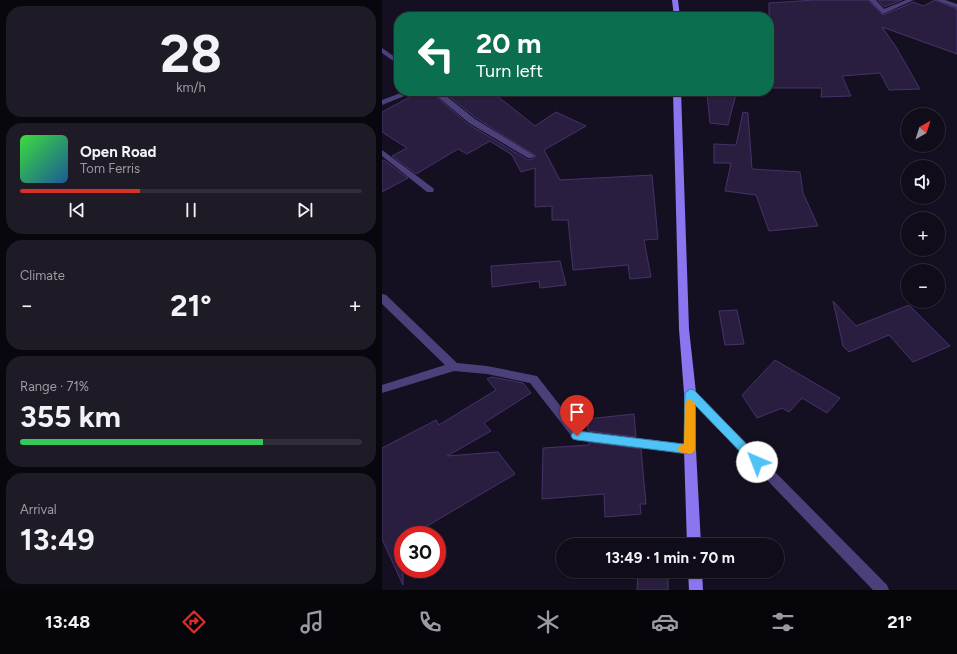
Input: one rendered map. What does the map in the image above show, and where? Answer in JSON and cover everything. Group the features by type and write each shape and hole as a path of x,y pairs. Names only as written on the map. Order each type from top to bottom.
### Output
{"main road":[{"path":"675,0 676,12"},
{"path":"677,96 684,330 690,393 690,450 694,538"},
{"path":"695,578 696,590"}],"street":[{"path":"872,0 883,12 911,0"},
{"path":"940,0 957,6"},
{"path":"382,50 394,59"},
{"path":"382,103 400,96"},
{"path":"441,96 472,121 531,156"},
{"path":"382,152 430,190"},
{"path":"382,298 454,367"},
{"path":"382,389 454,367 487,370 533,379 577,436 690,450"},
{"path":"690,393 882,590"}],"building":[{"path":"815,0 868,0 883,15 914,2 923,6 935,0 957,9 957,54 882,27 896,47 920,89 889,90 880,73 842,76 851,96 821,97 822,88 774,88 774,12 769,12 769,3"},
{"path":"878,0 902,0 884,7"},
{"path":"412,96 436,96 468,124 528,160 536,156 476,118 448,96 497,96 535,126 556,112 586,126 544,150 560,180 652,175 658,239 644,240 651,277 630,279 628,265 573,270 568,220 552,220 552,206 535,207 535,168 521,172 512,155 490,141 467,154 458,149 416,174 392,156 407,148 382,132 382,112"},
{"path":"707,96 735,96 728,125 710,123"},
{"path":"743,112 748,113 752,169 800,172 803,193 818,226 769,231 756,195 725,191 731,163 714,163 714,144 736,145"},
{"path":"384,160 408,178 382,192 382,161"},
{"path":"560,261 566,285 540,288 539,281 492,287 491,266"},
{"path":"833,301 856,326 901,308 912,308 950,346 913,362 889,335 849,352 843,346"},
{"path":"737,310 744,344 725,345 719,311"},
{"path":"775,360 840,398 827,413 802,398 789,412 782,408 757,418 742,395"},
{"path":"492,377 523,383 531,393 484,423 491,431 447,456 498,452 515,474 427,526 394,526 394,565 382,539 382,448 436,420 439,425 496,390 487,379"},
{"path":"634,414 636,437 588,431 587,419"},
{"path":"589,442 641,449 646,504 640,504 641,514 605,517 604,494 542,499 543,448 589,445"},
{"path":"400,578 403,578 403,585"},
{"path":"638,578 668,578 668,590 637,590"}],"slow traffic":[{"path":"683,449 690,450 690,403"}],"route":[{"path":"577,436 690,450 690,393 757,462"}]}
